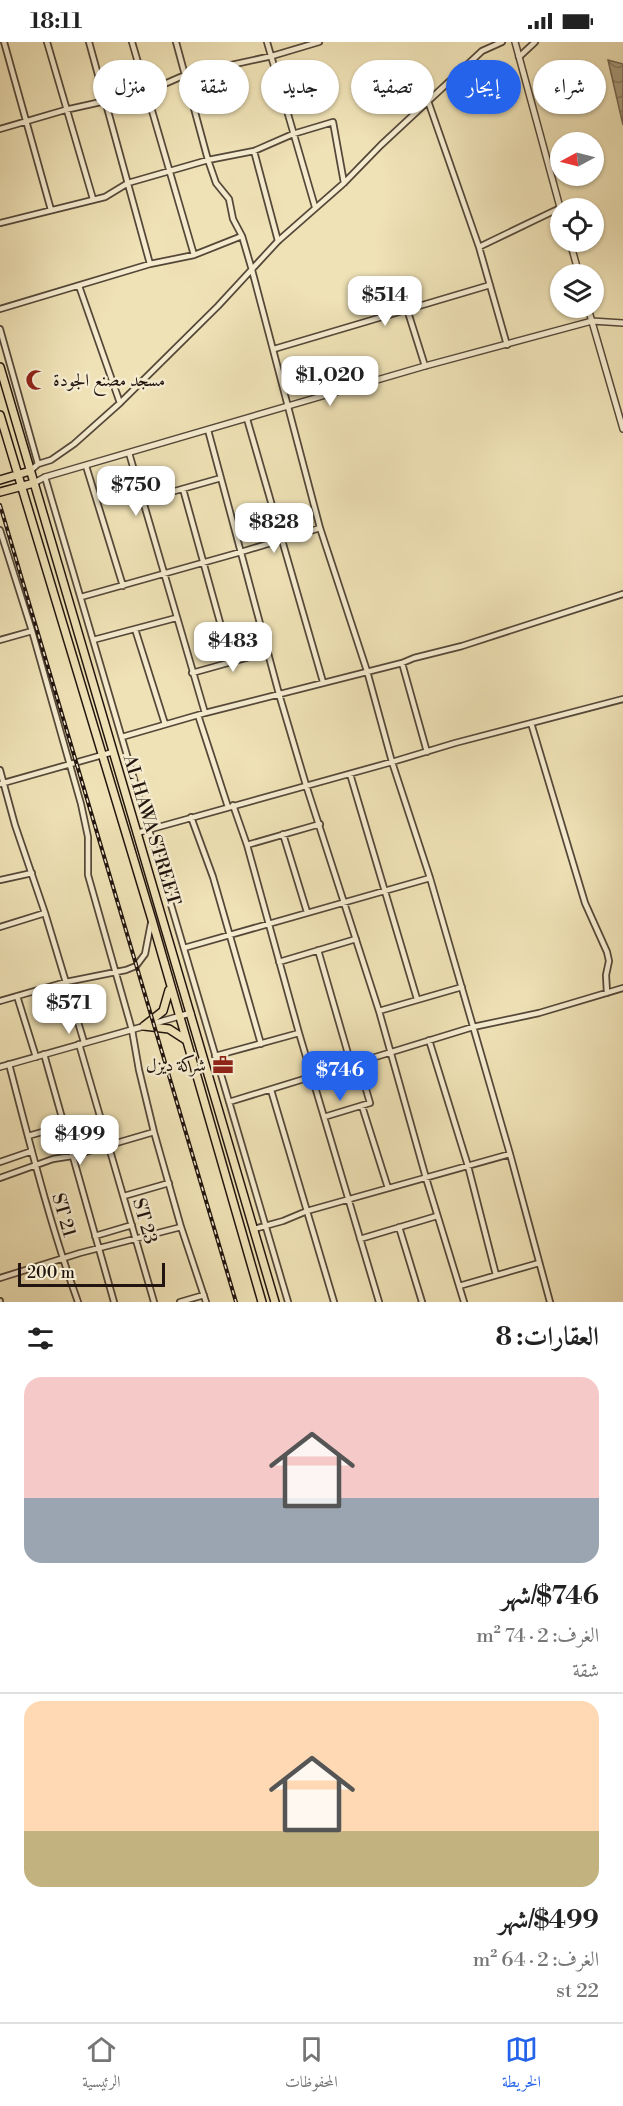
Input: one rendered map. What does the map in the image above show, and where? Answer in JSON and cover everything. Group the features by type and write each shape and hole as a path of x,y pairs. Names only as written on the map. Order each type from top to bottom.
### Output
{"highway":[{"name":"AL HAWA STREET","path":"0,367 275,1302"},
{"name":"AL HAWA STREET","path":"0,415 152,920 262,1302"},
{"path":"0,480 30,471"},
{"path":"0,492 34,483"},
{"path":"144,1026 163,1011 170,987"},
{"path":"144,1026 169,1029 186,1040"}],"street":[{"path":"4,42 51,210"},
{"path":"47,42 65,110 93,199"},
{"path":"89,42 94,60"},
{"path":"132,42 137,60"},
{"path":"176,42 181,60"},
{"path":"267,42 315,207"},
{"path":"249,61 320,42"},
{"path":"434,95 482,51 502,42"},
{"path":"515,42 558,198"},
{"path":"519,57 534,42"},
{"path":"0,129 65,110 93,105"},
{"path":"109,114 150,264"},
{"path":"152,114 194,255"},
{"path":"196,114 216,183 229,199 233,219 242,237 252,270 320,528 367,671 430,878 510,1154 550,1302"},
{"path":"30,471 74,444 120,403 278,241 344,183 415,114"},
{"path":"433,114 479,247 507,345"},
{"path":"0,223 105,197 128,183 208,160 254,151 293,134 333,122 344,183"},
{"path":"254,151 278,241"},
{"path":"479,247 550,214"},
{"path":"0,309 150,264 194,255 242,237"},
{"path":"274,349 490,285"},
{"path":"79,286 120,403"},
{"path":"407,309 425,366"},
{"path":"591,318 623,429"},
{"path":"34,483 45,477 425,366 592,321 623,323"},
{"path":"0,329 38,464"},
{"path":"247,419 323,682"},
{"path":"208,430 279,694 379,1011 437,1216 464,1302"},
{"path":"129,453 205,713"},
{"path":"86,466 123,586"},
{"path":"45,477 288,1302"},
{"path":"143,501 221,478"},
{"path":"183,489 231,662"},
{"path":"81,597 320,528"},
{"path":"0,530 70,764 88,837 88,875 132,1029 154,1132 181,1227 206,1302"},
{"path":"122,737 205,713 402,663 623,594"},
{"path":"93,640 176,618"},
{"path":"135,629 165,724"},
{"path":"0,640 32,631"},
{"path":"192,673 267,652"},
{"path":"402,663 427,752"},
{"path":"137,833 623,699"},
{"path":"198,715 246,845 379,1302"},
{"path":"531,723 585,903 607,952 609,961 606,975 607,993"},
{"path":"2,784 113,752"},
{"name":"ST 23","path":"0,770 2,784 66,982 109,1146 154,1302"},
{"path":"350,774 417,999"},
{"path":"191,817 230,934 261,1044"},
{"path":"246,845 320,824"},
{"path":"283,834 307,912"},
{"path":"0,880 32,873"},
{"path":"183,948 430,878"},
{"path":"0,927 45,913"},
{"path":"0,1001 66,982 136,966 148,944 152,920"},
{"path":"279,962 357,939"},
{"path":"318,950 351,1064"},
{"path":"379,1011 462,987"},
{"path":"229,1102 473,1027 539,1013 623,988"},
{"path":"17,996 36,1057"},
{"path":"0,1067 191,1013"},
{"path":"215,1056 299,1033"},
{"path":"429,1040 468,1166 496,1275"},
{"path":"44,1054 114,1302"},
{"path":"324,1117 370,1103 358,1062"},
{"name":"ST 21","path":"9,1064 36,1166 78,1302"},
{"path":"271,1090 334,1302"},
{"path":"362,1106 388,1188"},
{"path":"28,1137 63,1126"},
{"path":"0,1178 53,1159 72,1156 154,1132"},
{"path":"0,1162 32,1152"},
{"path":"254,1229 307,1211 510,1154"},
{"path":"124,1196 169,1183"},
{"path":"360,1239 437,1216"},
{"path":"95,1236 132,1225"},
{"path":"0,1278 63,1258 181,1227"},
{"path":"399,1227 422,1302"},
{"path":"459,1286 539,1263"},
{"path":"180,1302 204,1295"}],"water":[{"path":"608,60 623,64 623,125"}],"railway":[{"path":"0,505 236,1302"}],"place":[{"name":"مسجد مصنع الجودة","path":"36,380"},
{"name":"شركة ديزل","path":"223,1065"}]}
